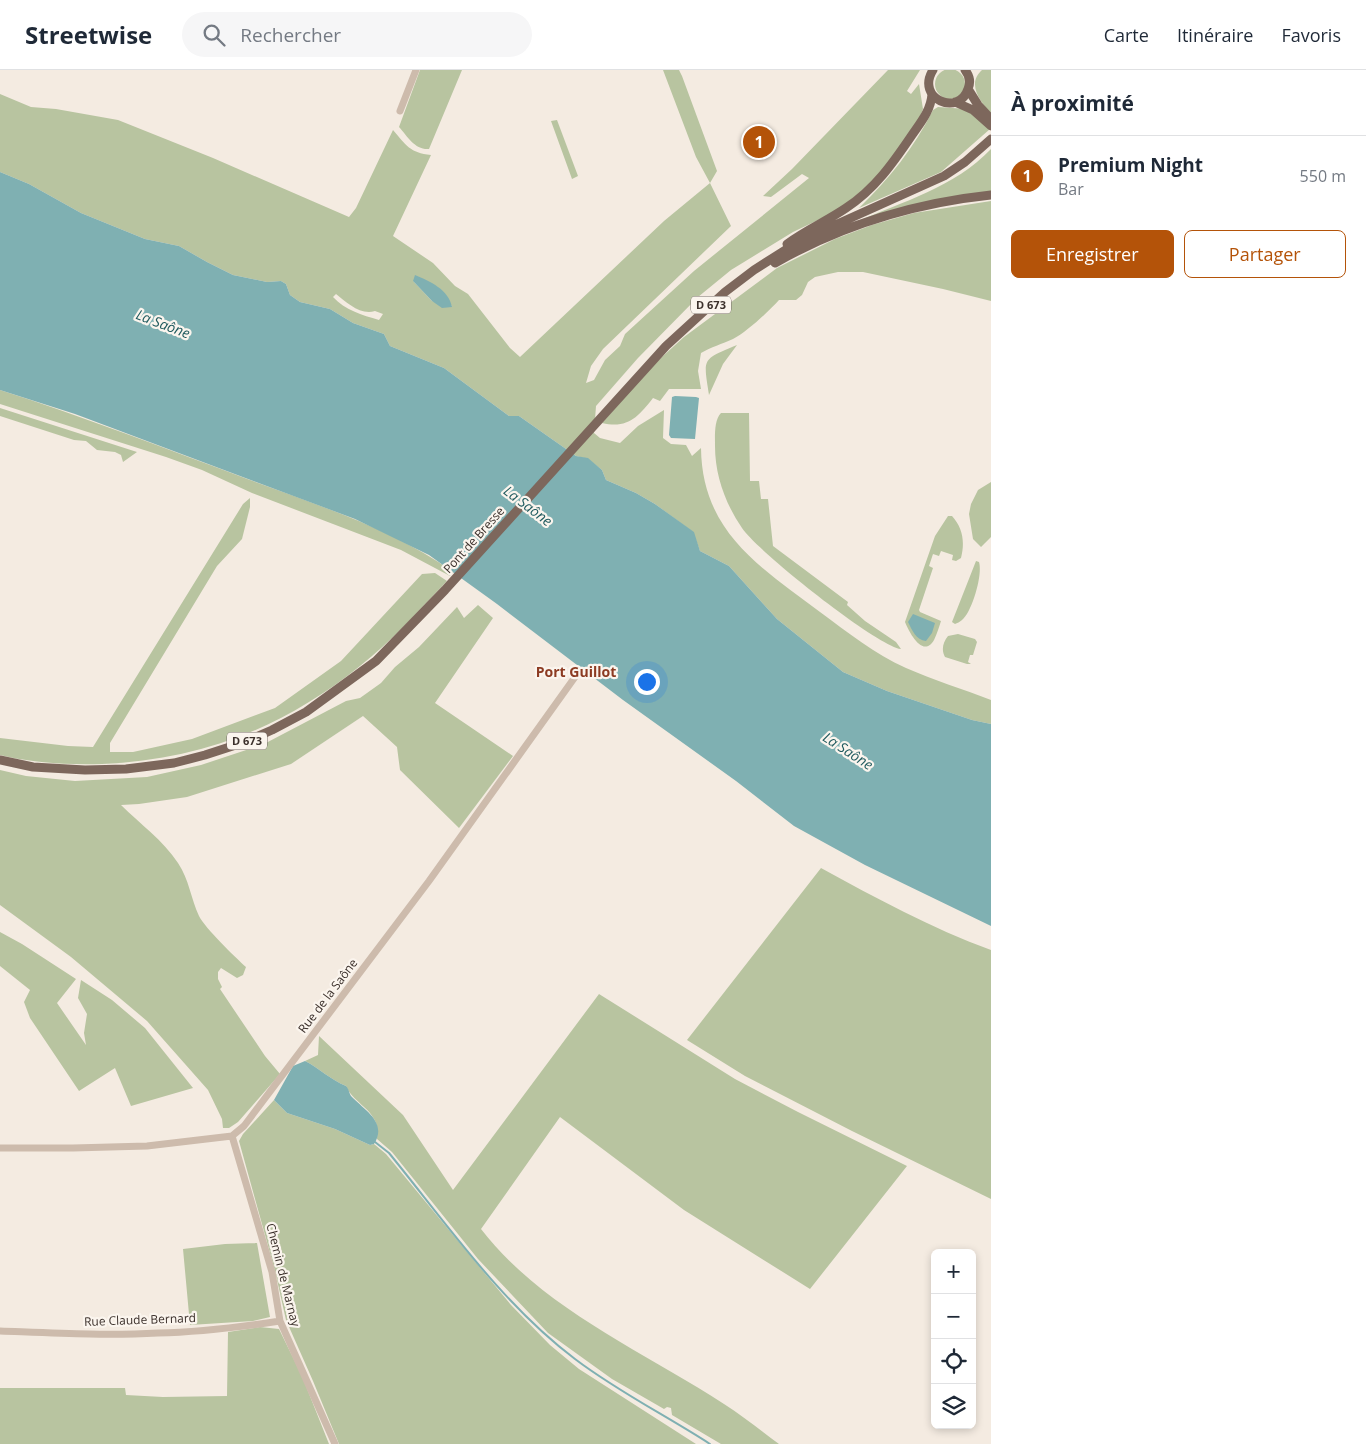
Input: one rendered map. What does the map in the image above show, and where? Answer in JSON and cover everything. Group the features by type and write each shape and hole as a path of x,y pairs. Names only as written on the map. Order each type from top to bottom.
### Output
{"main road":[{"path":"964,70 969,79"},
{"path":"932,94 935,98 945,103 961,99 968,89 969,79 975,70"},
{"path":"754,270 798,236 845,209 872,188 894,162 927,112 932,100 928,82 929,72"},
{"path":"968,89 978,105 991,119"},
{"path":"955,102 973,110 991,126"},
{"name":"D 673","path":"726,292 754,270 808,238 944,176 965,162 991,139"},
{"path":"726,292 799,250 860,224 918,207 991,195"},
{"name":"Pont de Bresse","path":"0,760 33,767 85,770 126,769 174,764 205,756 245,742 306,712 376,661 445,590 666,346 726,292"}],"street":[{"path":"400,111 416,70"},
{"name":"Rue de la Saône","path":"232,1136 244,1126 429,881 575,677"},
{"path":"0,1148 147,1146 232,1136"},
{"name":"Chemin de Marnay","path":"232,1136 272,1272 280,1321 335,1444"},
{"name":"Rue Claude Bernard","path":"0,1331 74,1334 157,1333 238,1327 280,1321"}],"green space":[{"path":"950,69 961,73 965,84 961,95 950,99 939,95 935,84 939,73"},
{"path":"420,70 462,70 429,149 416,145 399,127"},
{"path":"663,70 679,70 682,76 717,171 710,183 696,157"},
{"path":"888,70 920,70 907,91 911,94 919,84 923,109 920,117 881,175 837,211 793,232 731,270 698,297 638,358 596,406 594,433 600,438 620,443 638,426 664,410 663,438 671,444 686,445 692,456 701,448 704,477 712,503 723,525 738,545 776,579 840,627 883,656 916,672 991,700 991,724 972,720 887,691 843,672 777,619 729,566 700,551 693,532 655,504 636,493 606,480 602,470 588,459 576,456 519,416 509,416 444,368 390,346 384,334 353,323 330,309 300,302 290,295 286,284 281,281 267,282 233,275 179,246 145,239 81,213 29,184 0,172 0,94 31,107 56,109 118,120 213,158 349,217 356,208 393,130 413,150 431,155 393,236 433,263 455,286 468,294 510,348 520,357 664,221 710,183 731,226 603,349 591,366 586,383 594,380 605,360 620,346 625,334 694,271 809,178 802,174 771,197 763,196 792,169","holes":["413,281 452,306 432,301","336,294 359,310 364,312 375,311 383,314 379,320 354,312 338,302 333,297"]},
{"path":"982,70 991,70 991,114 983,104 975,87 977,75"},
{"path":"938,107 967,109 990,129 941,172 859,208 881,186 900,162 918,137 933,110"},
{"path":"557,120 578,176 572,179 551,121"},
{"path":"991,149 991,191 856,222 945,184 977,162"},
{"path":"991,201 991,301 863,272 838,272 815,277 808,282 802,295 796,300 779,300 745,332 701,353 698,371 701,389 669,389 660,401 653,398 632,420 619,424 602,423 652,366 684,337 777,268 835,239 872,225 914,213"},
{"path":"737,345 723,364 709,395 706,373 708,361 711,357"},
{"path":"0,390 63,411 303,499 406,543 453,572 450,576 401,550 252,493 202,470 0,404"},
{"path":"0,408 137,452 123,462 121,455 115,452 97,450 86,441 74,440 0,416"},
{"path":"721,413 749,413 750,481 759,481 761,499 768,499 773,546 848,602 847,605 865,621 896,642 901,649 888,644 868,632 818,596 752,540 742,528 726,499 717,468 715,428"},
{"path":"991,482 991,537 981,547 973,539 969,514 971,504 978,490"},
{"path":"250,498 250,507 242,539 217,566 110,743 110,752 133,752 192,739 275,708 341,661 422,574 435,573 447,581 383,646 331,688 301,707 239,737 173,756 102,764 51,763 0,755 0,738 93,747 243,504"},
{"path":"948,516 952,516 961,530 963,541 961,558 956,561 952,560 953,555 941,551 939,556 933,554 929,566 933,568 919,610 941,621 934,640 925,647 913,637 905,622 935,536"},
{"path":"976,561 979,562 980,568 973,601 966,616 955,624 952,622"},
{"path":"478,605 493,618 435,703 513,756 459,828 400,770 397,747 363,716 291,764 187,797 121,805 172,855 185,876 202,921 246,967 243,975 237,978 221,968 218,972 218,979 222,987 220,989 265,1056 280,1074 238,1122 229,1128 223,1128 222,1119 208,1090 147,1021 71,957 0,905 0,770 26,776 75,781 147,777 201,765 264,744 346,701 360,698 381,683 457,607 464,618"},
{"path":"958,634 975,639 977,642 973,655 970,655 968,662 971,664 945,657 943,646 946,638"},
{"path":"821,868 925,922 991,950 991,1199 745,1076 687,1040"},
{"path":"0,932 76,979 57,1003 86,1045 84,1033 87,1014 78,998 81,980 112,1000 145,1028 193,1088 131,1106 115,1068 79,1091 30,1018 24,1002 30,990 0,966"},
{"path":"599,994 735,1079 907,1166 810,1289 684,1210 560,1117 481,1229 506,1257 533,1282 563,1305 724,1404 779,1444 721,1444 672,1415 671,1408 667,1407 664,1409 612,1379 548,1333 478,1259 392,1152 377,1139 377,1127 373,1117 352,1096 346,1086 305,1061 318,1055 319,1036 403,1115 453,1190"},
{"path":"274,1100 287,1113 335,1129 370,1145 374,1144 386,1154 511,1305 550,1345 579,1369 696,1444 339,1444 286,1320 275,1271 239,1141 243,1134"},
{"path":"257,1243 270,1317 253,1321 190,1325 183,1249 225,1244"},
{"path":"260,1327 279,1329 302,1376 329,1444 0,1444 0,1388 125,1388 126,1395 163,1397 227,1396 228,1332"}],"water":[{"name":"La Saône","path":"0,172 29,184 81,213 145,239 179,246 233,275 267,282 281,281 286,284 290,295 300,302 330,309 353,323 384,334 390,346 444,368 509,416 519,416 576,456 588,458 602,470 606,480 636,493 655,504 694,532 700,551 729,566 777,619 843,672 887,691 972,720 991,724 991,926 865,865 794,826 736,781 623,700 429,555 355,519 75,414 0,390"},
{"path":"415,275 433,283 443,291 452,307 442,308 432,301 413,281"},
{"path":"672,397 699,398 695,439 671,438 669,435"},
{"path":"913,614 935,623 932,633 926,641 917,637 908,622"},
{"path":"305,1061 346,1086 351,1096 373,1117 378,1129 378,1136 374,1144 370,1145 335,1129 287,1113 274,1100 293,1066"}],"waterway":[{"path":"375,1142 389,1153 499,1288 548,1337 607,1382 710,1444"}],"place":[{"name":"Premium Night","path":"759,142"}],"district":[{"name":"Port Guillot","path":"576,672"}]}
